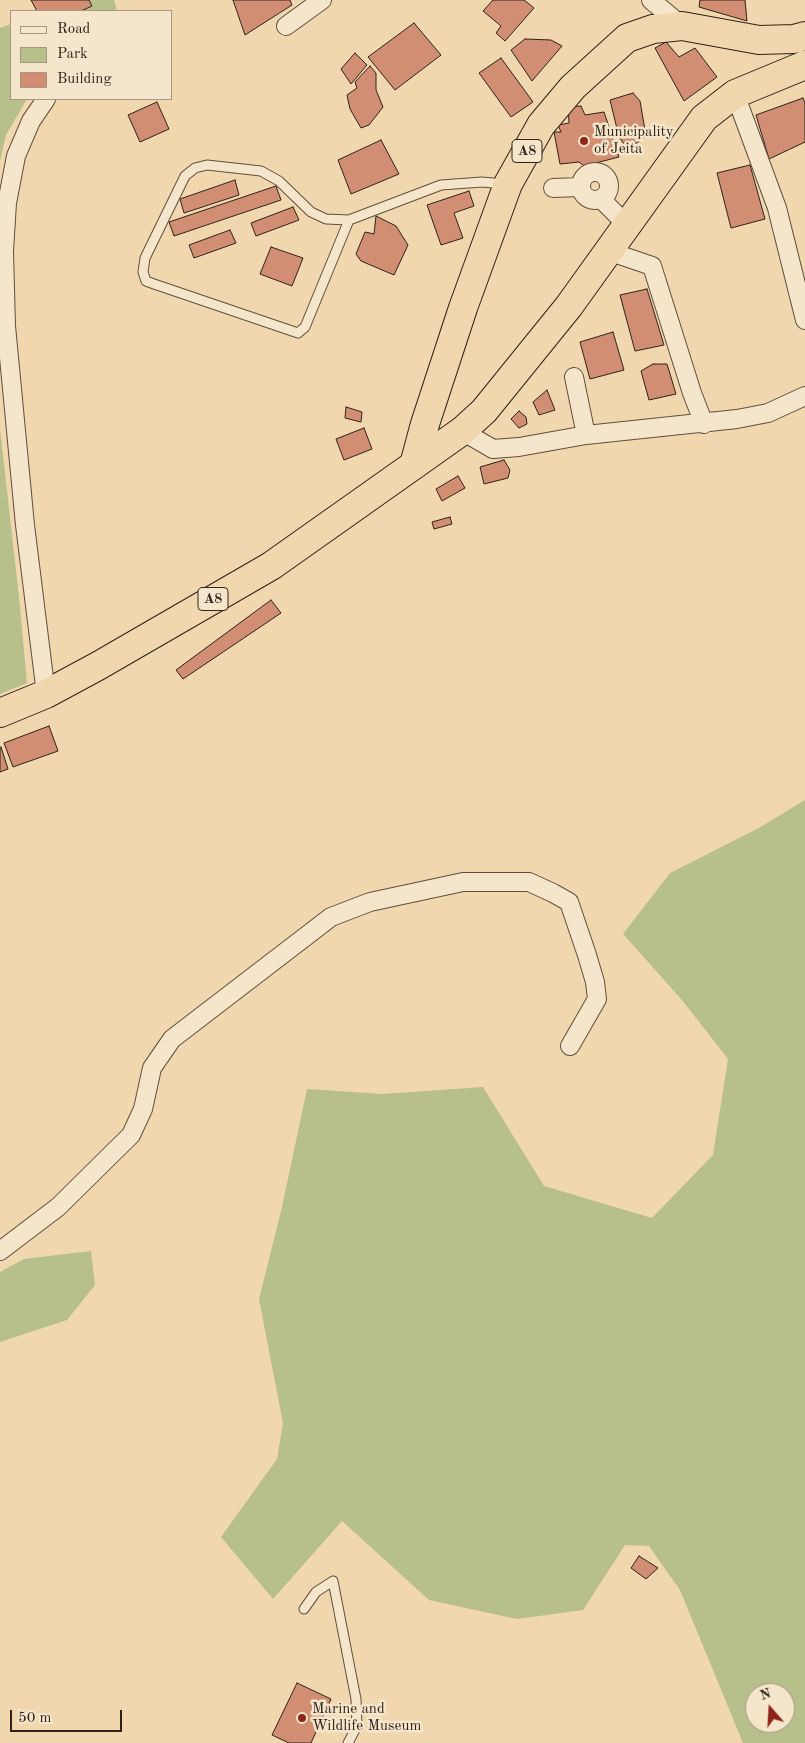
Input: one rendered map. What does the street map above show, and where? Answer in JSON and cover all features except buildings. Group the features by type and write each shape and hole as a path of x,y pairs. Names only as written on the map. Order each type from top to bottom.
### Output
{"highway":[{"name":"A8","path":"414,465 463,308 508,184 541,125 572,87 627,38 653,28 682,26 759,40 794,39 805,36"},
{"name":"A8","path":"0,713 46,694 98,666 271,566 462,431 484,411 569,306 704,118 735,94 805,65"},
{"path":"432,403 440,421 446,427 462,431"}],"street":[{"path":"286,26 322,0"},
{"path":"651,0 682,26"},
{"path":"735,94 777,208 805,320"},
{"path":"45,100 31,121 16,156 7,203 4,251 7,335 25,525 46,694"},
{"path":"594,171 604,175 609,185 608,191 601,199 590,200 585,197 580,187 584,176 594,171"},
{"path":"553,188 580,187"},
{"path":"601,199 627,225"},
{"path":"608,251 652,266 692,393 704,424"},
{"path":"574,377 586,435"},
{"path":"462,431 493,449 518,447 586,435 737,420 768,413 805,396"},
{"path":"0,1251 58,1207 131,1135 143,1109 152,1068 172,1039 331,917 370,902 464,882 528,882 553,892 568,902 587,955 595,982 597,999 570,1046"}],"lane":[{"path":"349,220 305,327 298,333 154,284 146,280 143,272 145,258 185,176 195,168 207,165 261,171 279,181 311,212 326,219 349,220 441,185 482,182 508,184"},
{"path":"304,1609 316,1592 333,1581 356,1699 357,1726 348,1743"}],"green space":[{"path":"54,0 114,0 117,10 37,10"},
{"path":"10,24 10,100 26,100 6,135 0,161 0,28"},
{"path":"0,429 27,683 0,694"},
{"path":"805,800 805,1743 743,1743 680,1590 649,1546 625,1545 583,1610 517,1619 429,1600 342,1521 273,1599 221,1537 277,1459 283,1423 259,1299 282,1207 307,1089 383,1094 483,1087 544,1186 652,1218 713,1155 728,1059 682,1000 623,934 670,873 759,828"},
{"path":"91,1251 95,1285 67,1320 0,1342 0,1272 24,1259"}],"place":[{"name":"Municipality of Jeita","path":"584,141"},
{"name":"Marine and Wildlife Museum","path":"302,1718"}]}
